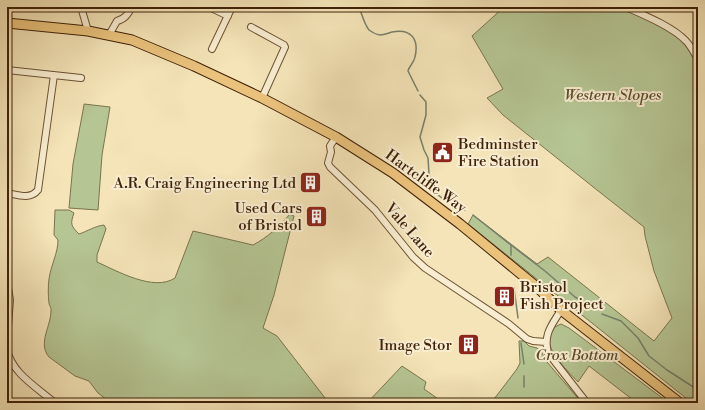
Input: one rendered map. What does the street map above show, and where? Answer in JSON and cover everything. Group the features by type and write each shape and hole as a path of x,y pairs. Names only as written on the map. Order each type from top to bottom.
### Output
{"highway":[{"name":"Hartcliffe Way","path":"7,23 88,31 120,37 154,49 194,66 262,98 336,137 393,173 460,224 538,288 561,310 680,403"}],"street":[{"path":"81,7 88,31"},
{"path":"108,35 117,21 122,20 128,15 132,7"},
{"path":"209,7 228,16"},
{"path":"212,49 232,7"},
{"path":"626,7 659,22 686,40 698,59"},
{"path":"115,24 120,37"},
{"path":"251,27 284,45 285,47 262,98"},
{"path":"7,70 81,78"},
{"path":"7,193 27,196 32,195 38,190 54,75"},
{"name":"Vale Lane","path":"336,137 330,146 331,152 328,163 330,167 375,210 413,257 425,268 509,324 527,339 546,342"},
{"path":"7,282 10,300 7,338"},
{"path":"561,310 548,331 546,342 548,352 550,357 587,403"},
{"path":"7,349 10,360 16,370 55,403"}],"green space":[{"name":"Western Slopes","path":"504,7 621,7 659,23 685,43 692,52 698,64 698,403 692,403 468,224 473,215 537,264 548,257 654,341 672,318 654,271 644,227 503,115 487,98 503,89 472,36"},
{"path":"84,104 110,107 102,155 98,210 69,208 73,164"},
{"path":"55,210 69,210 74,213 72,225 79,234 104,225 106,229 97,255 97,262 136,279 157,283 166,282 175,278 193,231 253,245 264,239 290,214 294,216 274,295 263,328 277,336 329,403 111,403 98,393 89,381 75,376 49,357 44,346 51,315 48,291 50,274 58,245 58,240 54,235"},
{"name":"Crox Bottom","path":"561,324 569,328 669,403 637,403 589,366 578,382 553,353 550,344 549,336 552,329"},
{"path":"519,341 524,341 529,346 537,348 541,351 547,362 582,403 491,403 520,363"},
{"path":"402,366 426,382 424,389 444,403 367,403"}],"waterway":[{"path":"359,7 369,30 380,35 399,31 405,32 415,41 416,51 408,71 418,91"},
{"path":"420,95 426,102 426,115 420,137 428,158 429,174 433,191 442,198 465,210"},
{"path":"473,215 511,245 511,255"},
{"path":"511,245 545,271 575,297 595,309"},
{"path":"514,288 518,318"},
{"path":"602,314 621,321 638,338 649,356 667,370 698,390"},
{"path":"521,343 524,364"},
{"path":"524,376 524,387"}],"place":[{"name":"Bedminster Fire Station","path":"443,153"},
{"name":"A.R. Craig Engineering Ltd","path":"311,183"},
{"name":"Used Cars of Bristol","path":"317,217"},
{"name":"Bristol Fish Project","path":"505,296"},
{"name":"Image Stor","path":"468,345"}]}
